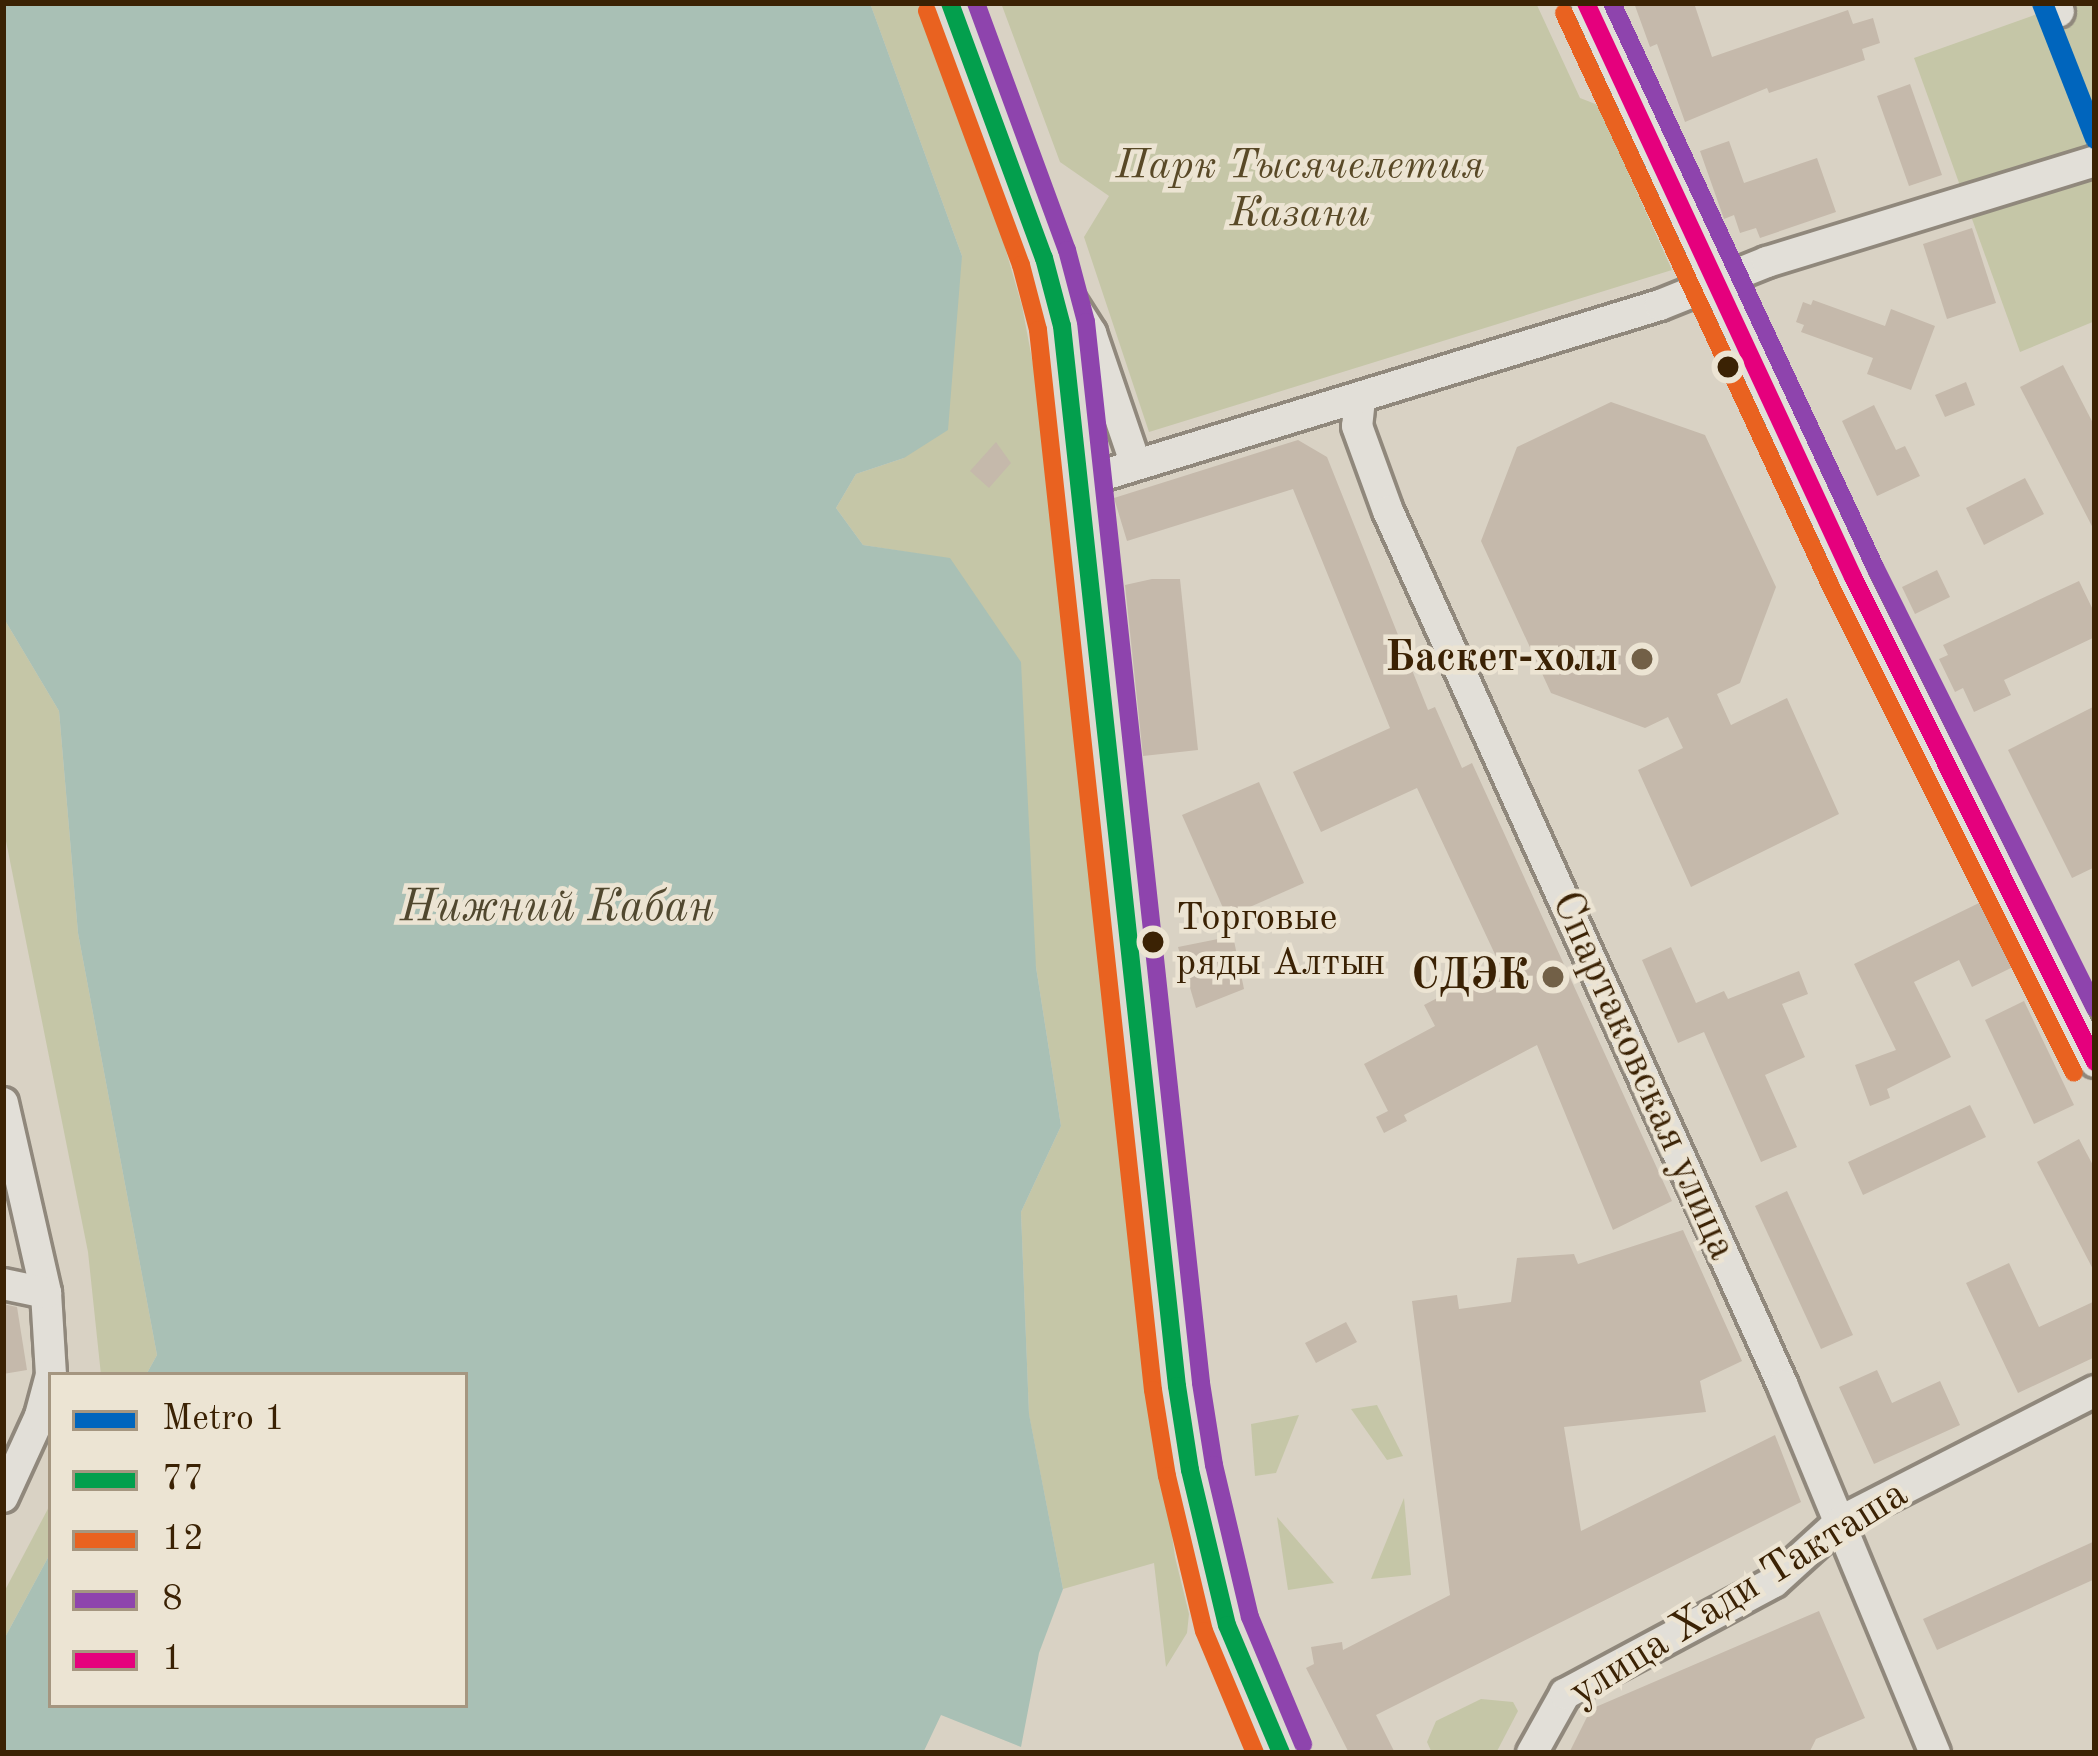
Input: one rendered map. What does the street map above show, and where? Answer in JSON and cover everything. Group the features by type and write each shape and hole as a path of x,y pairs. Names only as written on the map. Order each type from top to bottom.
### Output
{"main road":[{"path":"929,3 1034,294 1046,362 1162,1423 1212,1641 1256,1753"},
{"path":"950,3 1044,258 1062,326 1177,1386 1190,1470 1227,1625 1280,1753"}],"street":[{"path":"1586,3 1714,283 2095,1062"},
{"path":"1081,482 1660,305 1714,283 2095,161"},
{"path":"1044,258 1091,333 1135,463"},
{"name":"Спартаковская улица","path":"1360,399 1357,426 1388,511 1841,1521 1935,1753"},
{"path":"3,1103 46,1293 51,1372"},
{"path":"3,1284 46,1293"},
{"path":"3,1497 40,1416 48,1386"},
{"name":"улица Хади Такташа","path":"1532,1753 1565,1694 1774,1582 1841,1521 2095,1391"}],"green space":[{"path":"870,3 919,3 982,168 1022,306 1046,433 1117,1134 1175,1557 1189,1614 1187,1633 1166,1667 1154,1563 1063,1589 1029,1415 1021,1212 1061,1126 1036,967 950,559 863,545 836,508 856,474 904,458 962,256"},
{"name":"Парк Тысячелетия Казани","path":"1001,3 1536,3 1580,98 1598,105 1672,270 1149,432 1084,237 1109,196 1060,162"},
{"path":"2068,3 2095,3 2095,321 2020,352 1914,58"},
{"path":"3,617 59,711 78,933 157,1355 148,1372 101,1372 88,1252 3,826"},
{"path":"1377,1405 1403,1456 1387,1460 1351,1409"},
{"path":"1299,1415 1276,1473 1255,1476 1251,1424"},
{"path":"1404,1498 1411,1575 1371,1579"},
{"path":"48,1509 48,1558 3,1641 3,1594"},
{"path":"1277,1517 1334,1583 1288,1590"},
{"path":"1481,1699 1513,1702 1518,1711 1496,1753 1432,1753 1427,1742 1436,1721"}],"water":[{"name":"Нижний Кабан","path":"3,3 870,3 962,256 948,430 904,458 856,474 836,508 863,545 950,558 1021,662 1036,967 1061,1126 1021,1212 1029,1414 1063,1589 1039,1653 1021,1747 941,1715 923,1753 3,1753 3,1641 48,1558 48,1708 468,1708 468,1372 148,1372 157,1355 78,933 59,711 3,617"}],"building":[{"path":"1634,3 1694,3 1712,57 1848,10 1853,24 1873,18 1880,43 1862,49 1865,60 1769,93 1767,88 1685,122 1657,44 1650,47"},
{"path":"1910,84 1942,175 1909,186 1877,96"},
{"path":"1729,141 1744,183 1817,158 1836,212 1760,238 1756,228 1740,233 1734,215 1724,219 1700,151"},
{"path":"1972,228 1996,303 1947,319 1923,244"},
{"path":"1813,300 1885,326 1891,309 1935,326 1911,390 1867,374 1873,358 1801,332 1804,325 1796,322 1803,302 1811,305"},
{"path":"2063,365 2095,427 2095,532 2020,387"},
{"path":"1966,382 1975,405 1945,417 1935,395"},
{"name":"Баскет-холл","path":"1611,402 1705,435 1776,587 1740,683 1717,694 1731,725 1787,698 1839,814 1691,887 1638,770 1683,748 1668,717 1645,728 1551,693 1481,541 1517,447"},
{"path":"1874,405 1896,450 1905,446 1920,476 1877,496 1842,421"},
{"path":"1298,440 1327,457 1428,710 1435,707 1462,768 1472,763 1672,1201 1613,1230 1537,1045 1404,1115 1407,1121 1384,1133 1376,1117 1388,1111 1364,1064 1435,1026 1424,1005 1500,965 1417,788 1321,832 1293,772 1390,728 1293,489 1127,541 1114,498"},
{"path":"996,442 1011,463 989,488 970,471"},
{"path":"2025,478 2044,514 1984,545 1966,508"},
{"path":"1937,570 1950,597 1915,614 1902,587"},
{"path":"1180,579 1198,750 1143,756 1125,585"},
{"path":"2079,581 2095,614 2095,637 2004,680 2011,695 1974,712 1963,688 1955,692 1939,659 1948,655 1943,645"},
{"path":"2095,706 2095,867 2072,878 2008,750"},
{"path":"1259,782 1304,883 1227,917 1182,815"},
{"path":"1981,902 2013,967 1972,987 1959,960 1914,982 1951,1057 1887,1089 1890,1098 1870,1106 1855,1065 1896,1050 1854,964"},
{"path":"1233,936 1244,989 1196,1008 1178,947"},
{"path":"1671,947 1696,1003 1724,991 1728,999 1799,971 1808,994 1782,1004 1805,1057 1765,1075 1797,1147 1761,1162 1704,1032 1678,1043 1642,960"},
{"path":"2024,1001 2074,1105 2034,1124 1985,1020"},
{"path":"1970,1105 1986,1137 1863,1195 1848,1162"},
{"path":"2079,1139 2095,1169 2095,1273 2037,1162"},
{"path":"1787,1191 1853,1335 1821,1349 1755,1206"},
{"path":"1683,1230 1742,1361 1700,1381 1706,1412 1564,1427 1581,1531 1775,1435 1801,1502 1376,1715 1395,1753 1349,1753 1306,1668 1314,1664 1311,1647 1342,1642 1343,1650 1450,1595 1412,1301 1457,1295 1459,1309 1511,1302 1517,1258 1574,1254 1578,1264"},
{"path":"2009,1263 2039,1327 2095,1301 2095,1357 2018,1393 1966,1283"},
{"path":"3,1304 17,1307 27,1370 3,1374"},
{"path":"1346,1322 1357,1342 1316,1363 1305,1343"},
{"path":"1877,1370 1892,1403 1940,1381 1960,1425 1874,1464 1839,1387"},
{"path":"2095,1541 2095,1579 1937,1650 1923,1619"},
{"path":"1819,1611 1865,1718 1816,1739 1809,1753 1569,1753 1591,1709"}],"metro line":[{"name":"1","path":"2042,3 2095,138"}],"transit line":[{"name":"77","path":"950,3 1044,258 1062,326 1177,1386 1190,1470 1227,1625 1281,1753"},
{"name":"8","path":"976,3 1067,250 1086,322 1201,1383 1214,1465 1250,1617 1303,1744"},
{"name":"1","path":"1586,3 1853,577 2095,1062"},
{"name":"8","path":"1612,3 1875,567 2095,1008"},
{"name":"12","path":"927,11 1021,265 1038,330 1153,1390 1167,1476 1204,1631 1255,1753"},
{"name":"12","path":"1564,13 1831,587 2074,1073"}],"place":[{"name":"Баскет-холл","path":"1642,659"},
{"name":"Торговые ряды Алтын","path":"1153,942"},
{"name":"СДЭК","path":"1553,977"}]}
